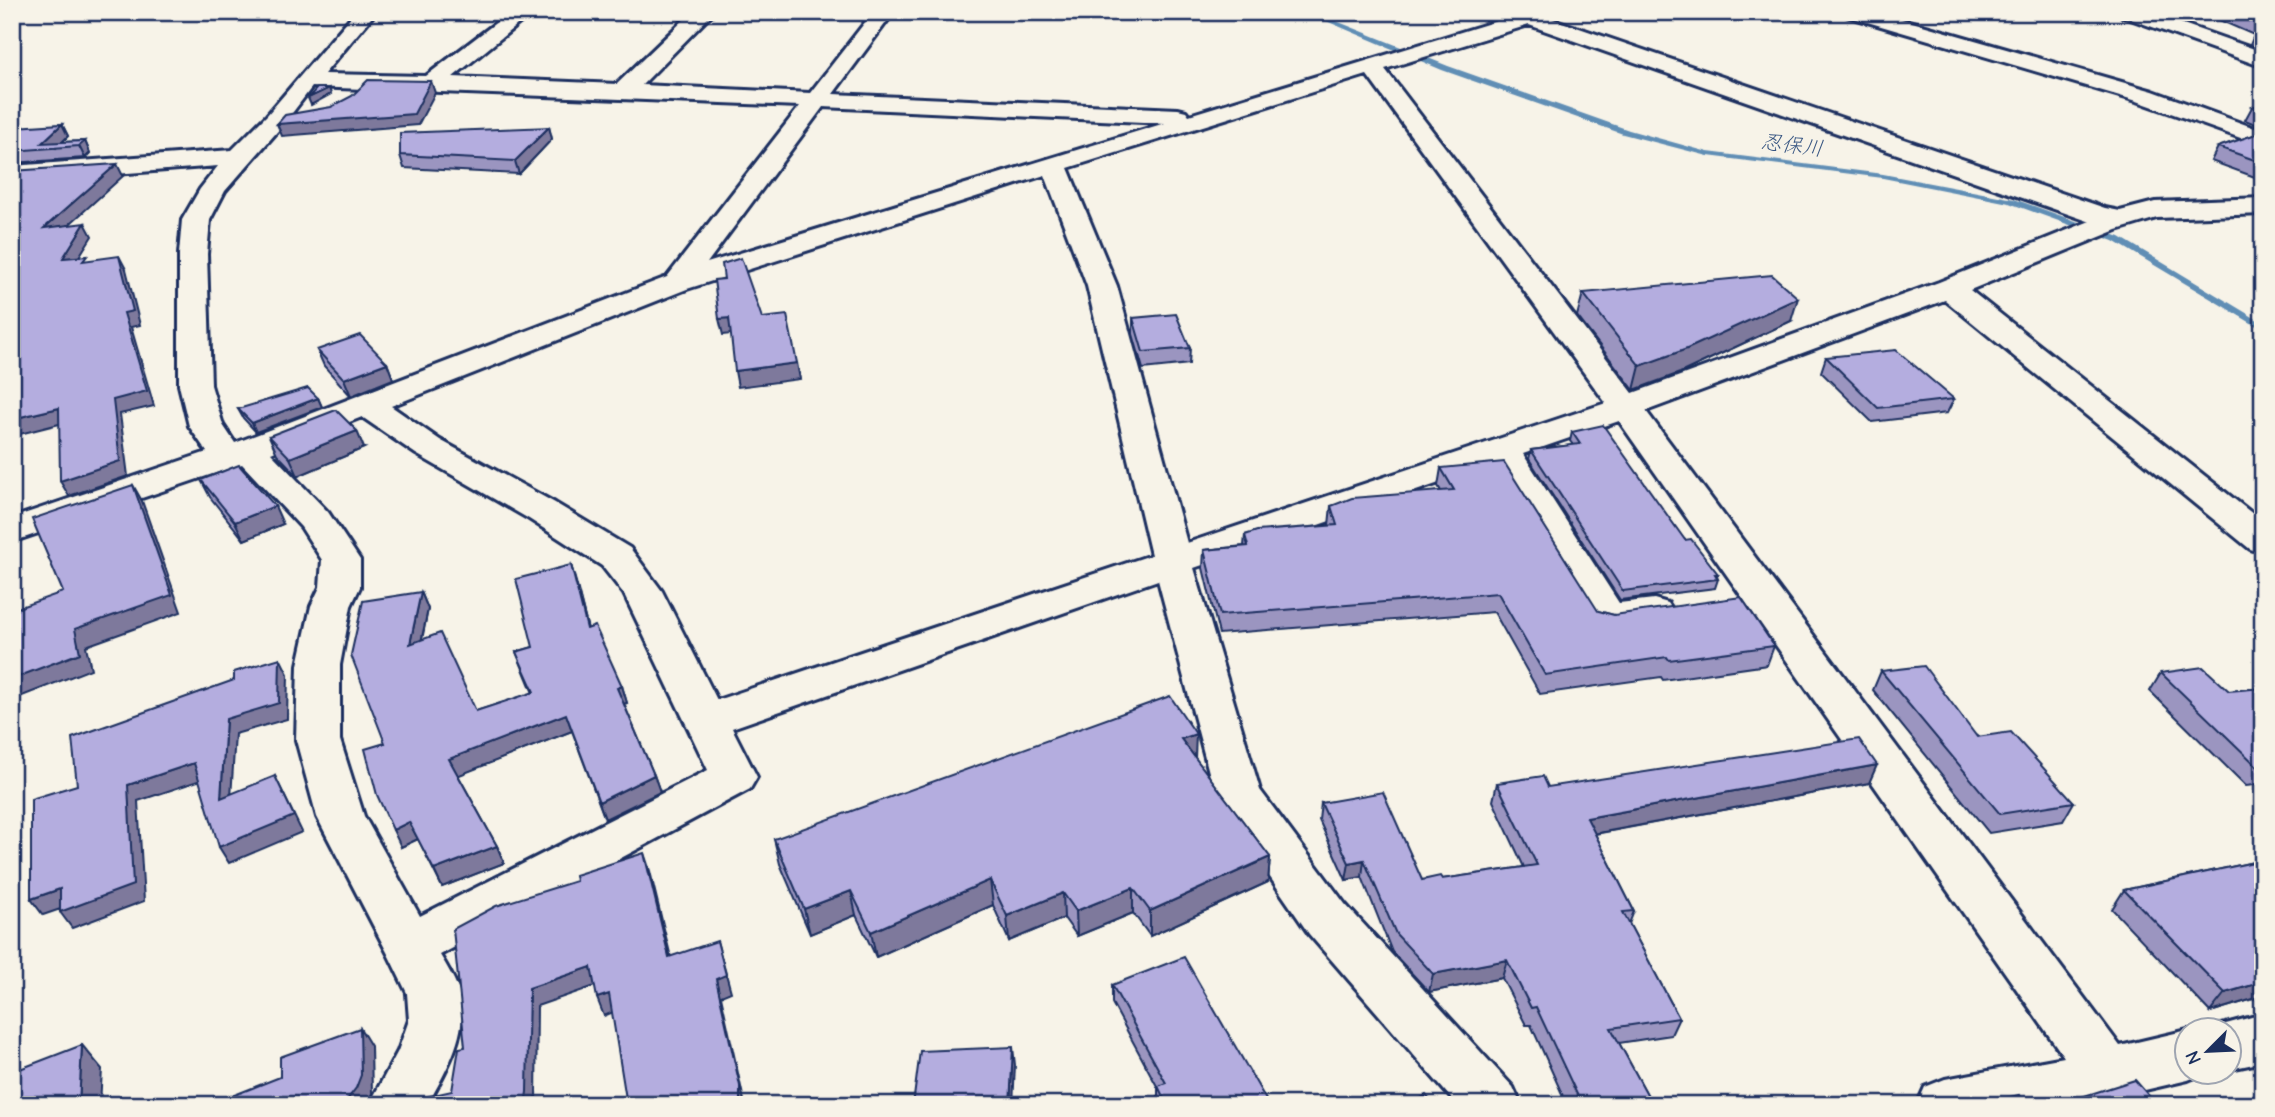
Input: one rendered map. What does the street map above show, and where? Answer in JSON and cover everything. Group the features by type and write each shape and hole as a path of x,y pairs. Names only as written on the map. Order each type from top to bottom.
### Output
{"street":[{"path":"366,12 306,80 289,119 239,157 213,189 196,220 193,245 195,385 206,426 315,520 341,559 340,587 331,606 318,665 318,740 341,817 433,993 436,1020 422,1061 397,1105"},
{"path":"431,83 523,12"},
{"path":"624,92 704,12"},
{"path":"677,284 884,12"},
{"path":"1854,12 2145,96 2263,139"},
{"path":"2129,12 2263,60"},
{"path":"12,531 238,454 677,284 777,249 1372,67 1530,14 2098,215 2102,227"},
{"path":"1372,67 1626,407 1744,600 2108,1074"},
{"path":"306,80 367,80 1205,118"},
{"path":"346,101 367,80"},
{"path":"12,174 239,157"},
{"path":"1054,164 1102,286 1173,564 1238,795 1327,919 1493,1105"},
{"path":"706,720 1173,564 1626,407 1949,288 2102,227 2155,210 2263,206"},
{"path":"2177,209 2263,231"},
{"path":"1949,288 2263,541"},
{"path":"367,405 428,447 542,511 616,557 642,591 734,777 410,946"},
{"path":"1503,450 1608,618 1686,608"},
{"path":"2244,1042 2263,1038"},
{"path":"1945,1105 2108,1074 2174,1058"}],"building":[{"path":"2235,12 2263,12 2263,24"},
{"path":"368,80 431,81 414,114 277,124 285,115 331,107 352,96"},
{"path":"317,88 329,88 308,98"},
{"path":"2263,104 2263,111 2252,107"},
{"path":"62,124 42,143 85,141 79,146 12,151 12,130 15,127"},
{"path":"549,127 515,161 400,155 400,133"},
{"path":"2263,132 2263,163 2218,147"},
{"path":"117,164 44,228 85,223 63,258 87,256 83,261 119,256 133,311 124,313 147,391 113,400 120,461 60,481 59,408 12,419 12,171"},
{"path":"741,258 762,318 787,315 797,363 735,371 729,318 719,319 714,280 724,279 722,264"},
{"path":"1772,275 1798,298 1687,349 1640,366 1583,293"},
{"path":"1176,314 1190,348 1143,352 1133,318"},
{"path":"360,335 387,363 344,379 317,350"},
{"path":"1896,350 1954,399 1878,408 1826,357"},
{"path":"308,388 318,398 252,423 238,409"},
{"path":"336,410 357,431 290,458 269,436"},
{"path":"1603,425 1685,540 1691,539 1718,574 1715,574 1718,579 1623,591 1531,450 1580,444 1572,432"},
{"path":"1504,462 1598,611 1614,615 1741,597 1774,646 1669,660 1667,657 1545,675 1498,593 1220,615 1204,550 1248,546 1245,535 1257,531 1337,525 1331,506 1352,498 1454,490 1441,468"},
{"path":"239,465 275,506 235,522 201,480"},
{"path":"133,485 172,595 75,629 80,653 12,679 12,610 63,592 32,519"},
{"path":"571,565 587,629 595,626 622,686 617,688 654,775 599,802 566,714 449,759 497,846 434,870 409,822 393,830 377,795 365,749 385,743 351,655 363,601 421,592 410,644 440,633 476,711 534,692 516,652 533,647 516,579"},
{"path":"280,658 279,703 226,719 221,798 275,776 294,816 219,847 194,763 128,785 133,885 60,912 60,889 31,899 31,799 77,785 72,738 234,680 234,672"},
{"path":"1924,666 1977,737 2011,732 2074,802 2000,814 1881,671"},
{"path":"2203,667 2229,691 2263,688 2263,768 2259,768 2161,673"},
{"path":"1170,696 1196,734 1181,739 1270,857 1150,911 1133,888 1076,911 1063,893 1007,916 990,880 871,932 851,891 804,909 774,839"},
{"path":"1859,739 1877,765 1587,818 1634,911 1623,912 1679,1018 1611,1028 1648,1096 1603,1105 1582,1105 1536,1007 1531,1008 1507,960 1433,974 1396,934 1364,860 1349,863 1321,803 1383,792 1422,880 1440,876 1442,879 1537,865 1497,783 1543,776 1548,787"},
{"path":"644,853 669,957 717,941 726,975 716,979 740,1086 740,1105 627,1105 609,994 597,998 591,967 529,988 525,1105 427,1105 429,1096 452,1091 459,1048 465,1047 453,929 496,906 576,881 575,875"},
{"path":"2263,860 2263,930 2256,931 2263,938 2263,982 2225,993 2124,890"},
{"path":"1184,957 1269,1105 1167,1105 1158,1086 1166,1083 1112,985"},
{"path":"360,1028 361,1075 356,1088 343,1105 209,1105 280,1077 280,1057"},
{"path":"82,1045 79,1105 12,1105 12,1072"},
{"path":"1013,1047 1010,1105 913,1105 920,1051"},
{"path":"2135,1080 2157,1105 2056,1105"},
{"path":"1426,1095 1434,1105 1409,1105"},
{"path":"2019,1095 2026,1105 1976,1105"}],"waterway":[{"name":"忍保川","path":"1308,12 1445,68 1626,132 1708,154 1883,176 2011,201 2117,239 2263,327"}]}
